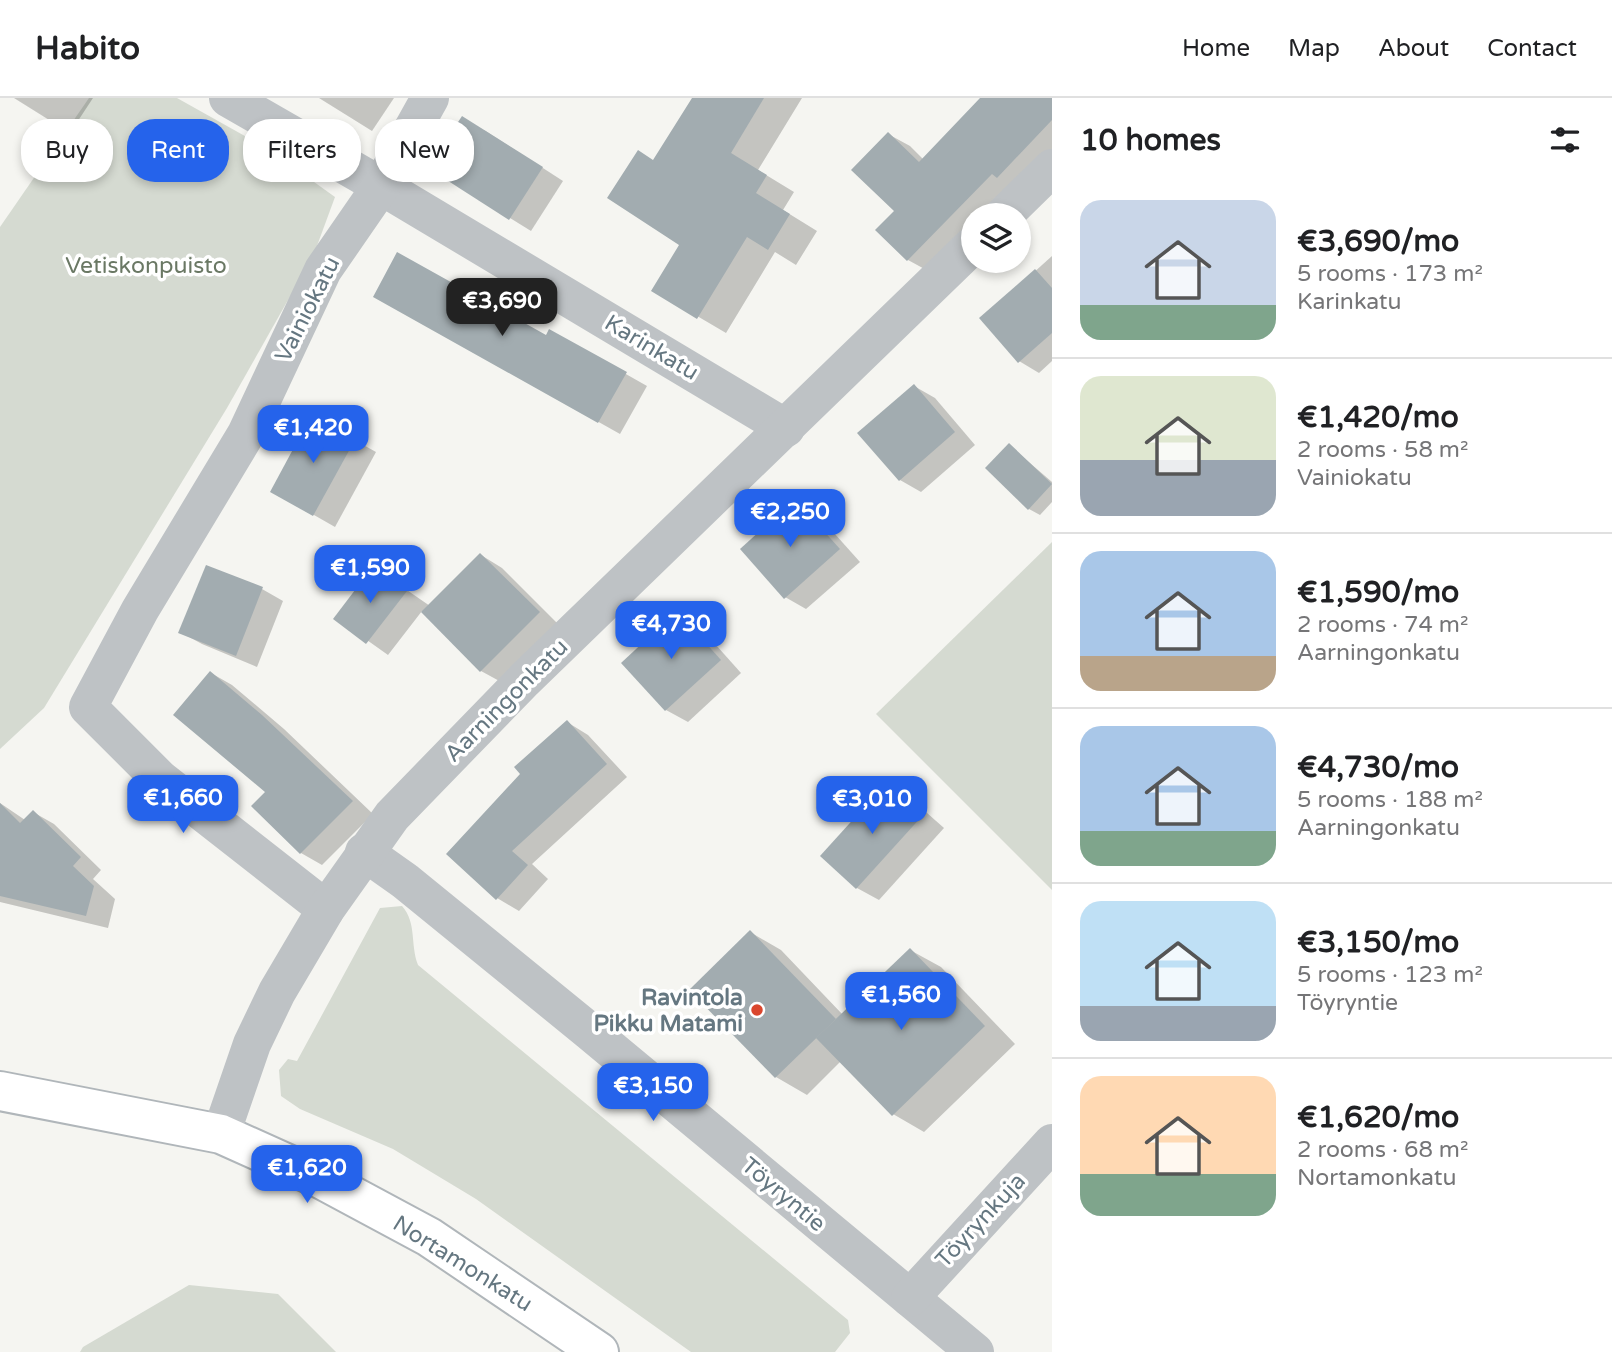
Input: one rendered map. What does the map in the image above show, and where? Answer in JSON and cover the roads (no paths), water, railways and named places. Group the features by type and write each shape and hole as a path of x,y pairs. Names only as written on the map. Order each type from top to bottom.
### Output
{"main road":[{"name":"Nortamonkatu","path":"0,1091 221,1134 321,1179 429,1237 599,1352"}],"street":[{"name":"Karinkatu","path":"228,98 381,186 786,428"},
{"name":"Vainiokatu","path":"326,909 160,779 88,707 140,610 246,434 323,270 381,186 430,98"},
{"path":"1016,203 1052,168"},
{"name":"Aarningonkatu","path":"221,1134 253,1044 277,992 326,909 392,816 524,680 961,257"},
{"name":"Töyryntie","path":"364,852 405,881 975,1352"},
{"name":"Töyrynkuja","path":"910,1298 1052,1143"}],"place":[{"name":"Ravintola Pikku Matami","path":"757,1010"}],"park label":[{"name":"Vetiskonpuisto","path":"146,265"}]}
